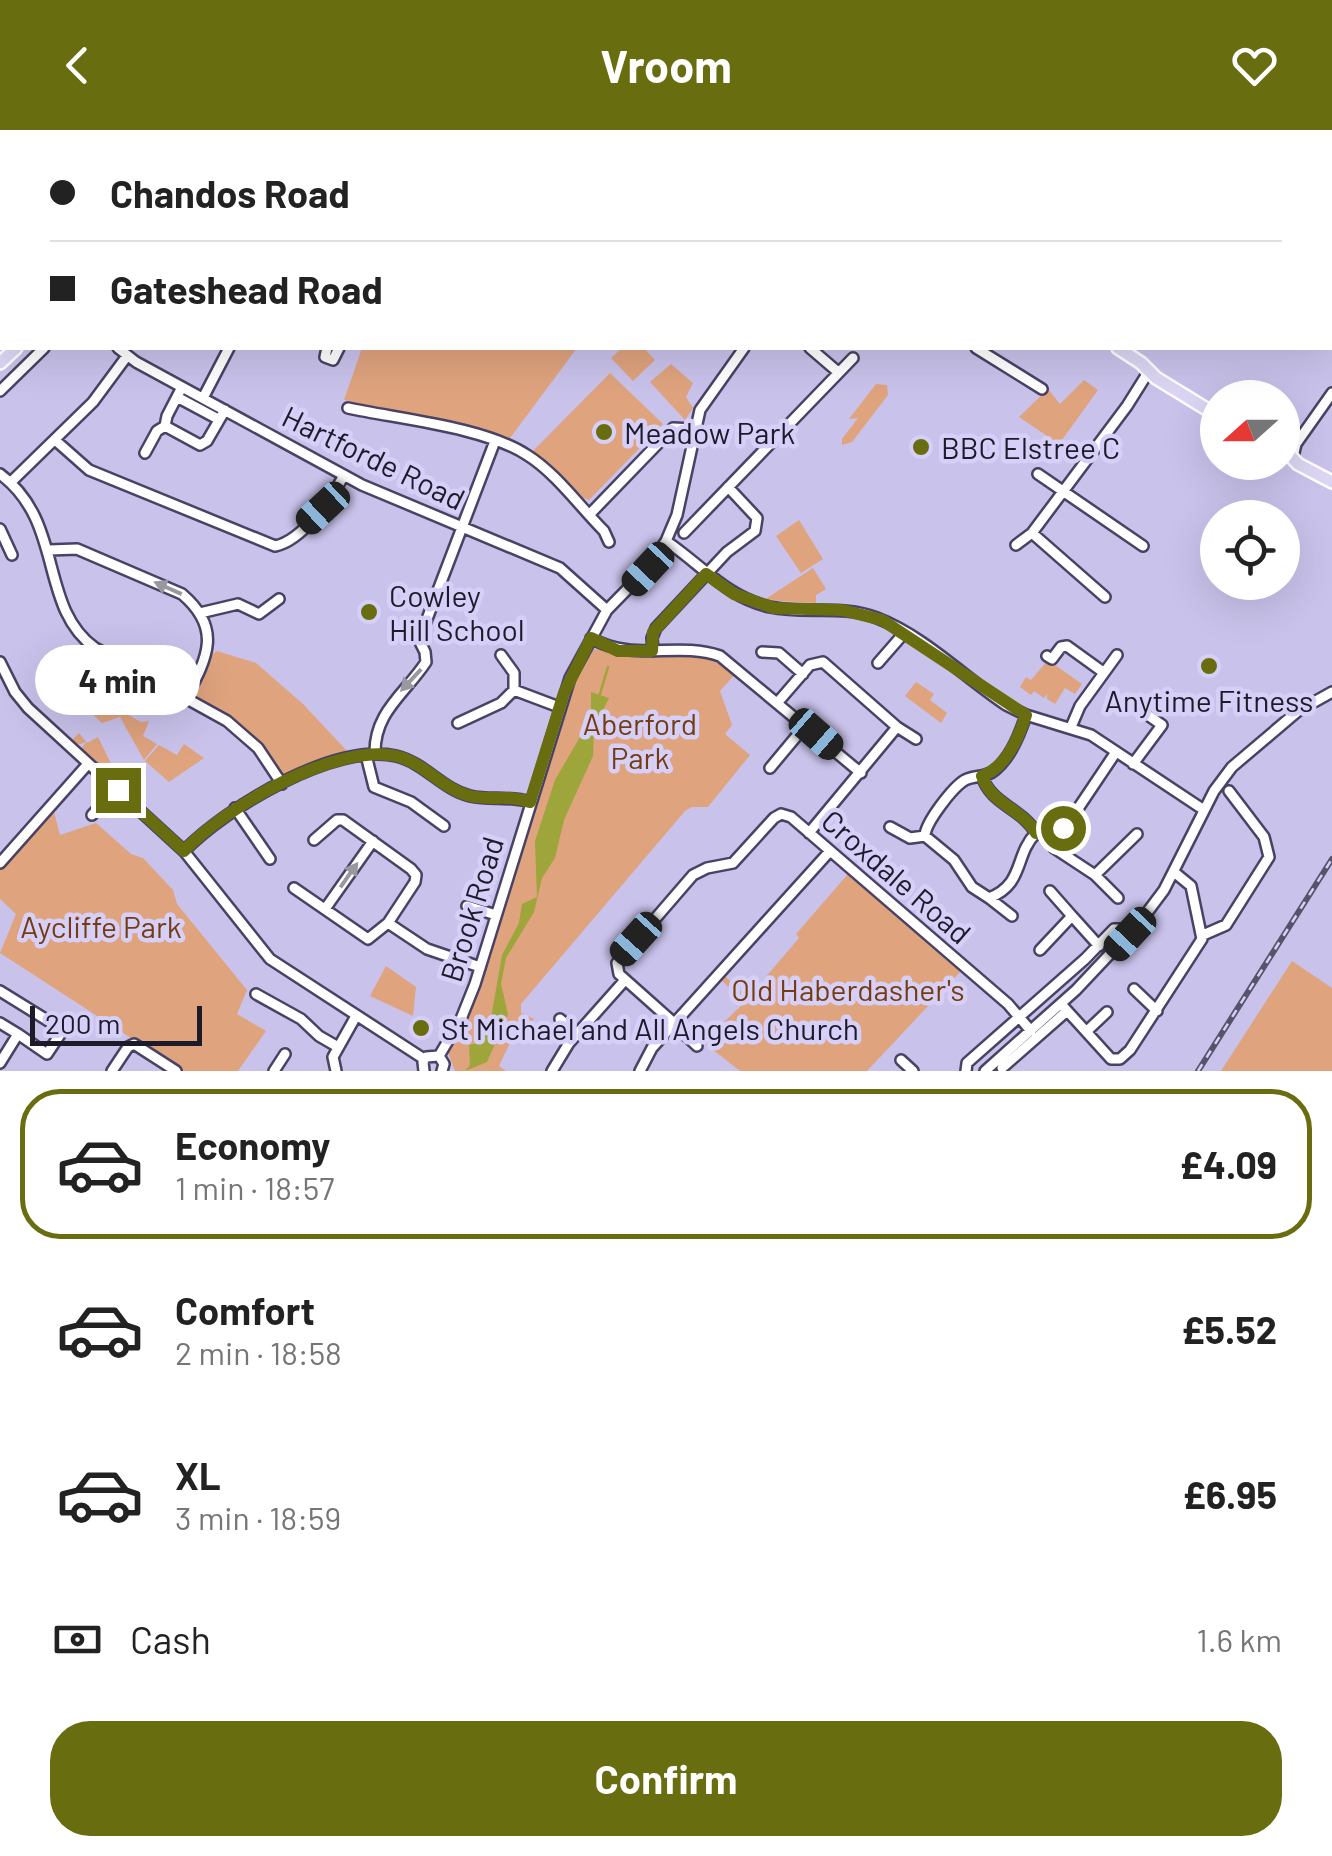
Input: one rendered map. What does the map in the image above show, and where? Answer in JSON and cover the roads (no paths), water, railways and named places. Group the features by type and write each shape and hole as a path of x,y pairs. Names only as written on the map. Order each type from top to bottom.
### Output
{"main road":[{"path":"1113,350 1200,404"},
{"path":"1121,350 1148,371"},
{"path":"1300,461 1332,480"}],"street":[{"path":"0,391 42,350"},
{"name":"Hartforde Road","path":"120,350 179,392 344,475 560,568 607,610"},
{"path":"203,398 228,350"},
{"path":"326,350 325,357 333,360 338,350"},
{"name":"Brook Road","path":"439,1056 462,1019 574,669 607,610 648,569 666,542 677,515 694,429 706,398 742,350"},
{"path":"812,350 838,372"},
{"path":"979,350 1042,389"},
{"path":"684,534 857,353"},
{"path":"11,482 93,402 127,356"},
{"path":"1016,545 1032,533 1064,491 1148,371"},
{"path":"145,453 157,431 165,426 179,392"},
{"name":"Hartforde Road","path":"179,392 203,398 222,414"},
{"path":"1300,440 1332,393"},
{"path":"348,408 496,441 531,458 604,531 608,542"},
{"path":"165,426 200,445 207,441 222,414"},
{"path":"589,515 674,428 694,429"},
{"path":"55,440 88,470 274,546 287,542 323,508 344,475"},
{"path":"444,826 411,802 374,787 370,754 385,711 426,662 419,640 496,441"},
{"path":"0,474 32,508 49,550 62,604 82,637 240,730 265,757 282,784"},
{"path":"1038,474 1144,546"},
{"path":"652,651 653,632 758,525 757,518 728,487"},
{"path":"677,515 694,522"},
{"path":"0,529 12,555"},
{"path":"1032,533 1105,597"},
{"path":"666,542 734,594 753,602 774,608 857,612 904,632 997,699 1026,715 1071,727 1204,810"},
{"path":"49,550 72,548 182,594 200,614 208,648 186,698"},
{"path":"200,614 232,604 259,614 279,599"},
{"path":"878,663 904,632"},
{"path":"591,638 618,651 703,650 720,656 860,773"},
{"path":"1047,656 1052,659 1061,647 1067,646 1103,672"},
{"path":"762,652 779,653 803,674"},
{"path":"458,723 501,703 514,690 514,673 501,655"},
{"path":"1071,727 1080,706 1117,655"},
{"path":"0,662 28,708 184,851 270,959 424,1059"},
{"path":"778,702 813,662 823,662 916,740"},
{"path":"514,690 560,708"},
{"path":"985,1071 1001,1067 1064,1008 1158,900 1221,780 1241,758 1298,711 1332,692"},
{"path":"1132,704 1162,725 1133,764"},
{"path":"925,836 927,824 960,783 994,771 1011,749 1026,715"},
{"path":"770,768 806,726"},
{"path":"809,833 896,727"},
{"path":"982,776 992,796 1028,821 1036,833 1050,835 1071,819 1116,752"},
{"path":"184,851 235,808 324,766 370,754 408,760 471,796 506,796 530,802"},
{"path":"0,863 87,765"},
{"path":"92,815 116,789"},
{"path":"1108,1071 1115,1060 1130,1050 1203,935 1226,925 1269,857 1264,836 1229,791"},
{"path":"235,808 270,859"},
{"name":"Croxdale Road","path":"625,980 616,968 619,958 693,875 733,863 777,816 791,817 1020,1017 1031,1031"},
{"path":"294,888 368,940 388,923 415,882 416,875 343,820 337,820 314,840"},
{"path":"890,827 910,838 925,836 954,860 972,886 1012,916"},
{"path":"989,898 1010,885 1036,833"},
{"path":"1096,875 1137,834"},
{"path":"1050,835 1054,848 1096,875 1118,898"},
{"path":"324,909 373,841"},
{"path":"640,1071 646,1054 830,851"},
{"path":"1174,872 1190,886 1203,935"},
{"path":"1050,892 1099,946"},
{"path":"467,906 496,914"},
{"path":"1040,950 1072,916"},
{"path":"388,923 427,949 480,967"},
{"path":"966,1071 968,1063 1114,929 1123,928 1130,934"},
{"path":"552,1071 577,1034 625,980 697,1046"},
{"path":"1134,989 1157,1011"},
{"path":"0,991 63,1030 47,1054"},
{"path":"256,994 301,1018 319,1036 338,1047"},
{"path":"1001,1067 1031,1031 1064,1008"},
{"path":"1064,1008 1115,1060"},
{"path":"1087,1032 1106,1012"},
{"path":"336,1071 333,1062 338,1047 356,1016"},
{"path":"560,1019 577,1034"},
{"path":"0,1023 56,1063"},
{"path":"0,1062 18,1034"},
{"path":"112,1071 134,1044 176,1071"},
{"path":"274,1071 286,1054"},
{"path":"424,1059 431,1054 439,1056 443,1071"},
{"path":"424,1059 424,1071"},
{"path":"902,1060 913,1071"}],"waterway":[{"path":"600,694 608,667"}],"railway":[{"path":"1198,1071 1332,859"}],"place":[{"name":"Meadow Park","path":"604,432"},
{"name":"BBC Elstree C","path":"921,447"},
{"name":"Cowley Hill School","path":"369,612"},
{"name":"Anytime Fitness","path":"1209,666"},
{"name":"St Michael and All Angels Church","path":"421,1028"}],"park label":[{"name":"Aberford Park","path":"640,740"},
{"name":"Aycliffe Park","path":"101,926"},
{"name":"Old Haberdasher's","path":"848,989"}]}
